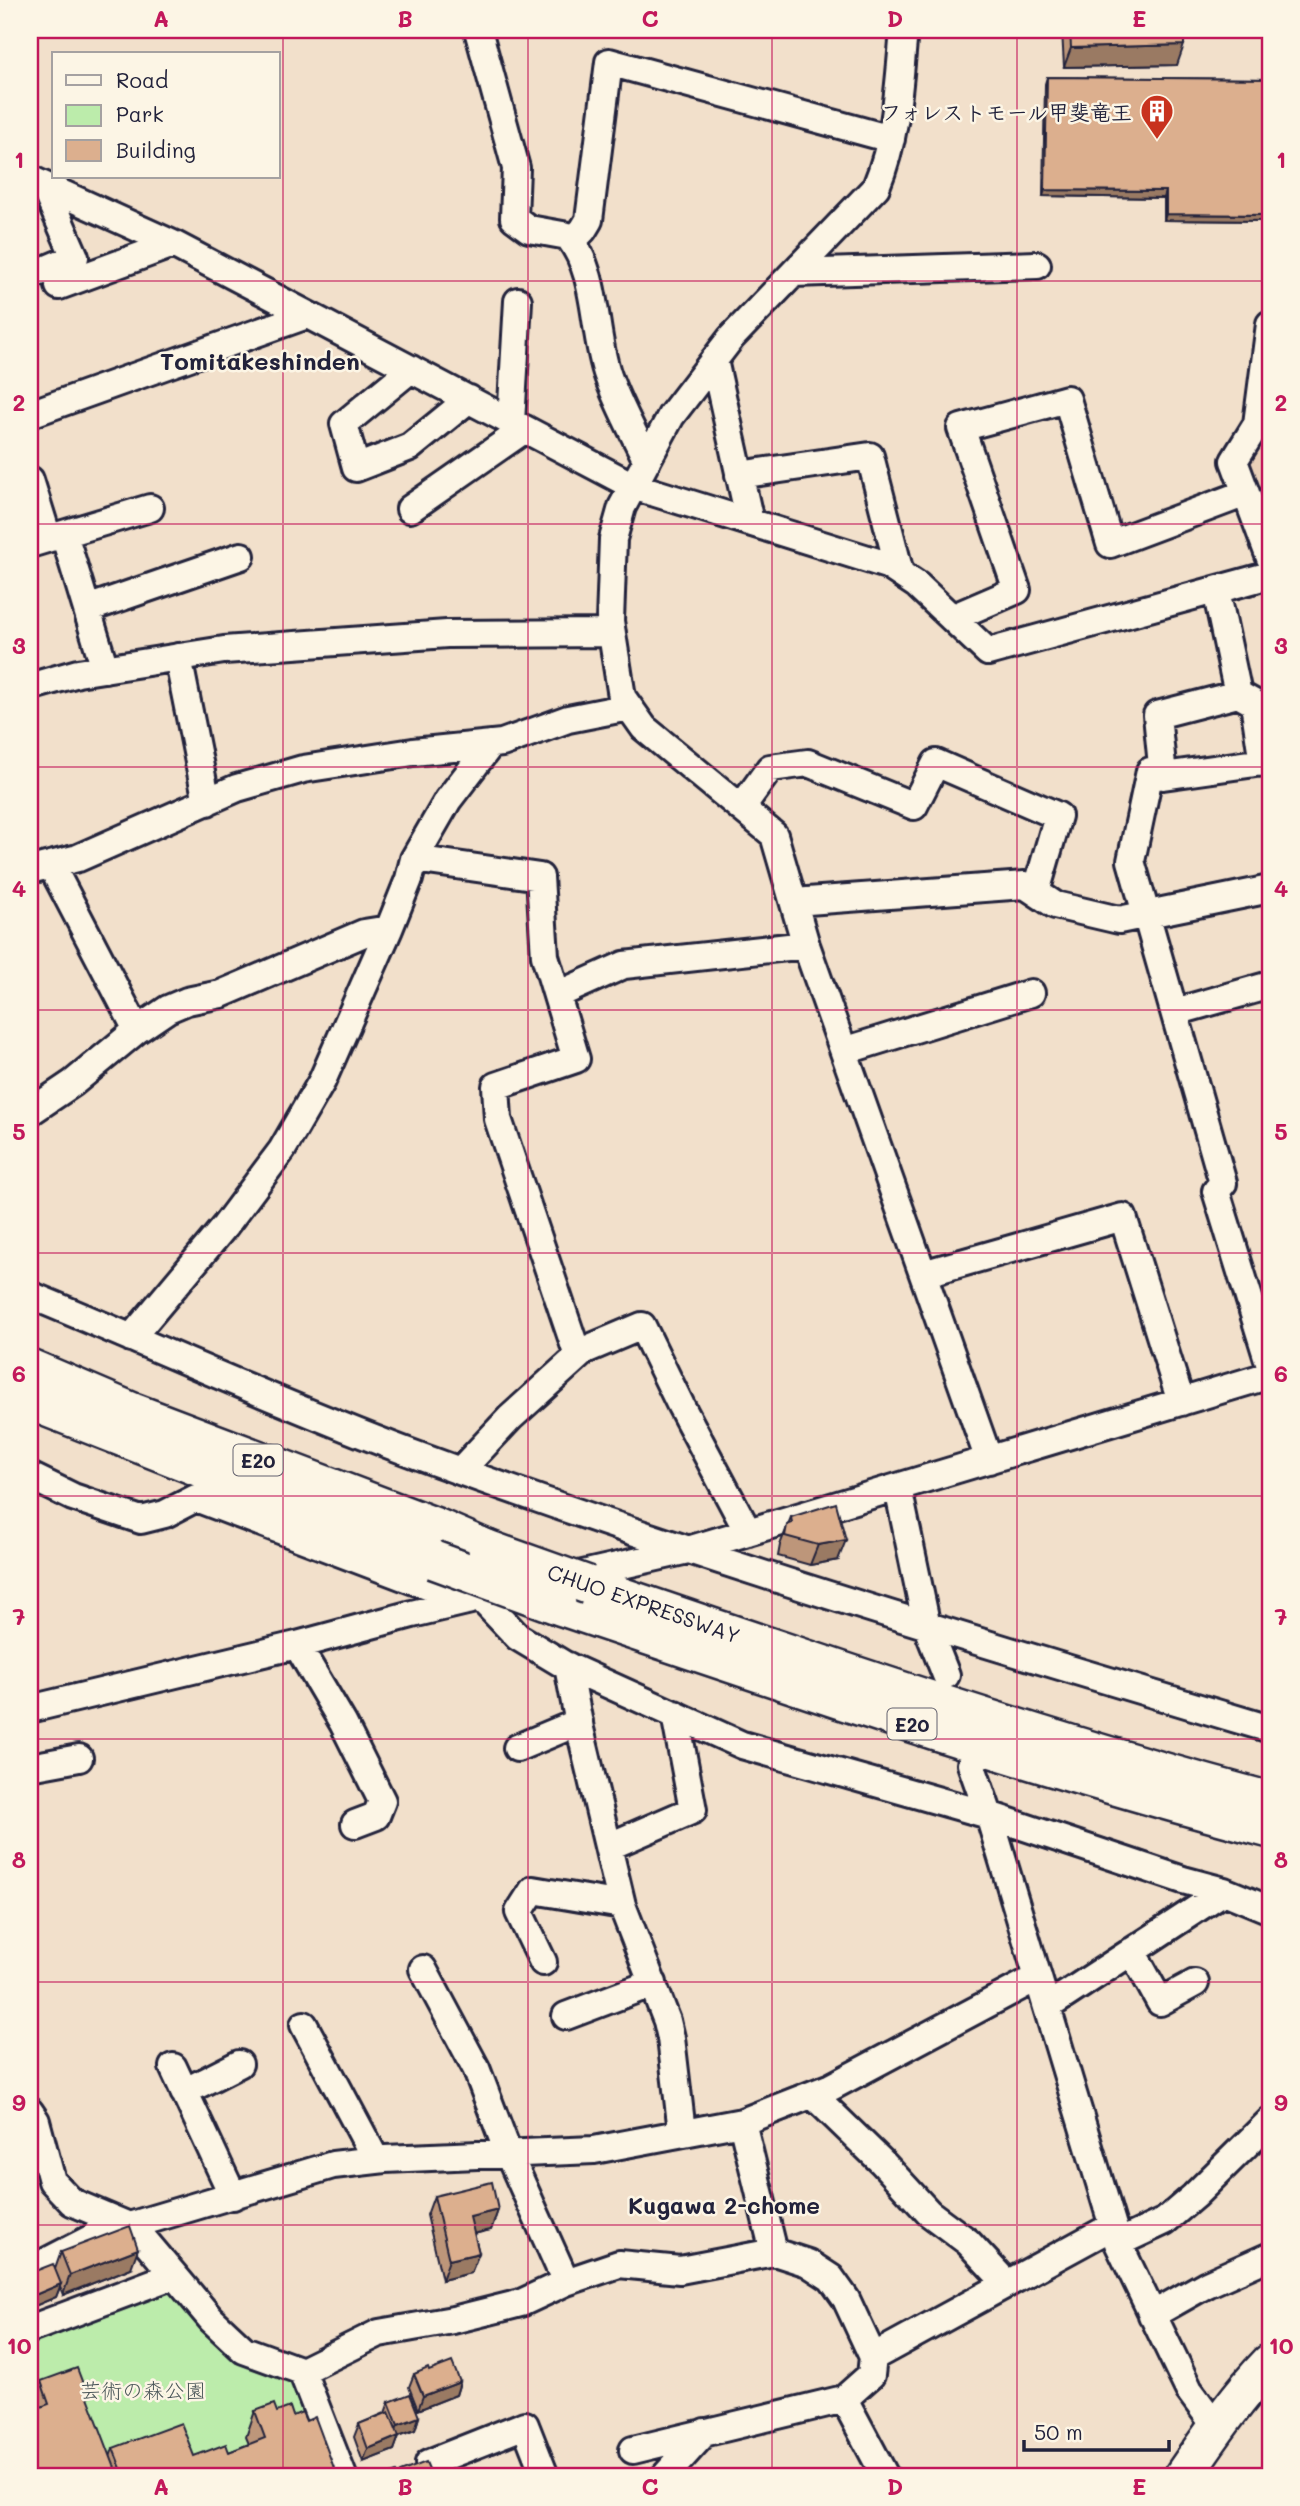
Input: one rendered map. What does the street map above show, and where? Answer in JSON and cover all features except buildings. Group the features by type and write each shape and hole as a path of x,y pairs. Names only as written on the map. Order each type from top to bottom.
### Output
{"highway":[{"name":"CHUO EXPRESSWAY","path":"30,1368 133,1412 436,1527 487,1549 589,1585 873,1681 1168,1774 1270,1801"},
{"name":"CHUO EXPRESSWAY","path":"30,1401 434,1560 557,1605 1010,1756 1270,1829"},
{"path":"1183,2476 1253,2381 1270,2363"}],"street":[{"path":"478,30 516,168 514,218 529,229 568,236 578,248 589,282 607,375 647,461"},
{"path":"904,30 896,118 884,167 876,187 731,338 671,416 622,507 613,539 612,633 622,697 644,728 774,835 806,945 989,1460"},
{"path":"572,241 589,219 609,62 891,139"},
{"path":"37,182 173,244 633,486 887,565 917,585 988,652 1270,575"},
{"path":"30,276 75,257 37,182"},
{"path":"59,286 173,244"},
{"path":"794,273 1037,265"},
{"path":"518,301 518,425"},
{"path":"30,414 307,315"},
{"path":"1270,324 1257,425 1234,461 1270,558"},
{"path":"714,360 750,522"},
{"path":"411,369 344,425 356,468 410,447 469,399"},
{"path":"952,618 1017,590 961,428 1067,399 1110,544 1246,493"},
{"path":"410,509 518,425"},
{"path":"739,475 870,456 900,573"},
{"path":"30,481 47,539 87,609 105,669"},
{"path":"47,539 150,508"},
{"path":"87,609 241,555"},
{"path":"1216,590 1238,694"},
{"path":"36,685 78,673 224,650 447,634 612,633"},
{"path":"178,657 207,802"},
{"path":"1238,694 1254,703 1267,762 1163,776 1157,715 1238,694"},
{"path":"137,1030 41,868 78,858 237,789 303,769 413,752 502,743 568,719 629,707"},
{"path":"131,1338 225,1226 282,1150 322,1081 389,929 414,859 448,800 491,744"},
{"path":"741,807 770,768 808,763 914,806 936,763 1058,817 1036,892"},
{"path":"1150,771 1132,861 1223,1183 1216,1191 1270,1367"},
{"path":"414,859 540,877 545,956 576,1059 496,1086 498,1118 578,1356"},
{"path":"794,902 1025,885 1055,905 1119,920 1270,889"},
{"path":"30,1112 73,1083 137,1030 177,1005 221,994 363,933 389,929"},
{"path":"557,995 624,965 806,945"},
{"path":"1175,1012 1270,985"},
{"path":"844,1051 1031,993"},
{"path":"923,1274 1123,1217 1181,1402"},
{"path":"30,1295 236,1383 461,1471 688,1550 927,1627 1270,1729"},
{"path":"461,1471 510,1418 585,1350 642,1326 748,1532"},
{"path":"30,1709 296,1646 474,1599 688,1550 1270,1375"},
{"path":"30,1476 73,1497 141,1520 165,1514 196,1498 474,1599 518,1637 568,1665 742,1745 989,1815 1183,1880 1224,1891 1270,1909"},
{"path":"898,1488 927,1627 946,1675"},
{"path":"296,1646 343,1723 382,1801 376,1816 355,1824"},
{"path":"568,1665 622,1905 653,1983 671,2038 682,2132"},
{"path":"610,1846 693,1810 675,1714"},
{"path":"517,1748 579,1721"},
{"path":"30,1767 79,1758"},
{"path":"971,1764 989,1815 1116,2234 1189,2390 1217,2428"},
{"path":"543,1962 519,1912 534,1890 622,1905"},
{"path":"1047,2007 1224,1891"},
{"path":"1132,1951 1160,2002 1195,1983"},
{"path":"423,1969 476,2067 509,2155 566,2282"},
{"path":"30,2270 118,2222 233,2196 267,2183 333,2165 376,2160 594,2150 742,2122 813,2095 1038,1977"},
{"path":"566,2015 653,1983"},
{"path":"304,2025 376,2160"},
{"path":"184,2092 240,2064"},
{"path":"173,2067 233,2196"},
{"path":"813,2095 882,2162 929,2213 968,2242 1007,2284"},
{"path":"30,2112 36,2121 52,2181 72,2202 118,2222 142,2237 211,2319 244,2350 302,2371 379,2333 453,2320 522,2303 566,2282 619,2264 680,2270 774,2252 808,2263 831,2278 846,2299 873,2357 871,2375 844,2399 633,2449"},
{"path":"873,2357 1007,2284 1116,2234 1165,2221 1270,2121"},
{"path":"742,2122 774,2252"},
{"path":"1152,2315 1207,2284 1270,2256"},
{"path":"30,2329 174,2274"},
{"path":"302,2371 343,2476"},
{"path":"844,2399 885,2476"},
{"path":"435,2476 429,2463 525,2425 545,2476"},
{"path":"665,2476 705,2432"}],"shaded area":[{"path":"1270,429 1270,516 1247,463"}],"green space":[{"name":"芸術の森公園","path":"168,2286 290,2379 329,2476 30,2476 30,2339"}],"place":[{"name":"フォレストモール甲斐竜王","path":"1157,141"}],"district":[{"name":"Tomitakeshinden","path":"260,360"},
{"name":"Kugawa 2-chome","path":"724,2205"}]}
